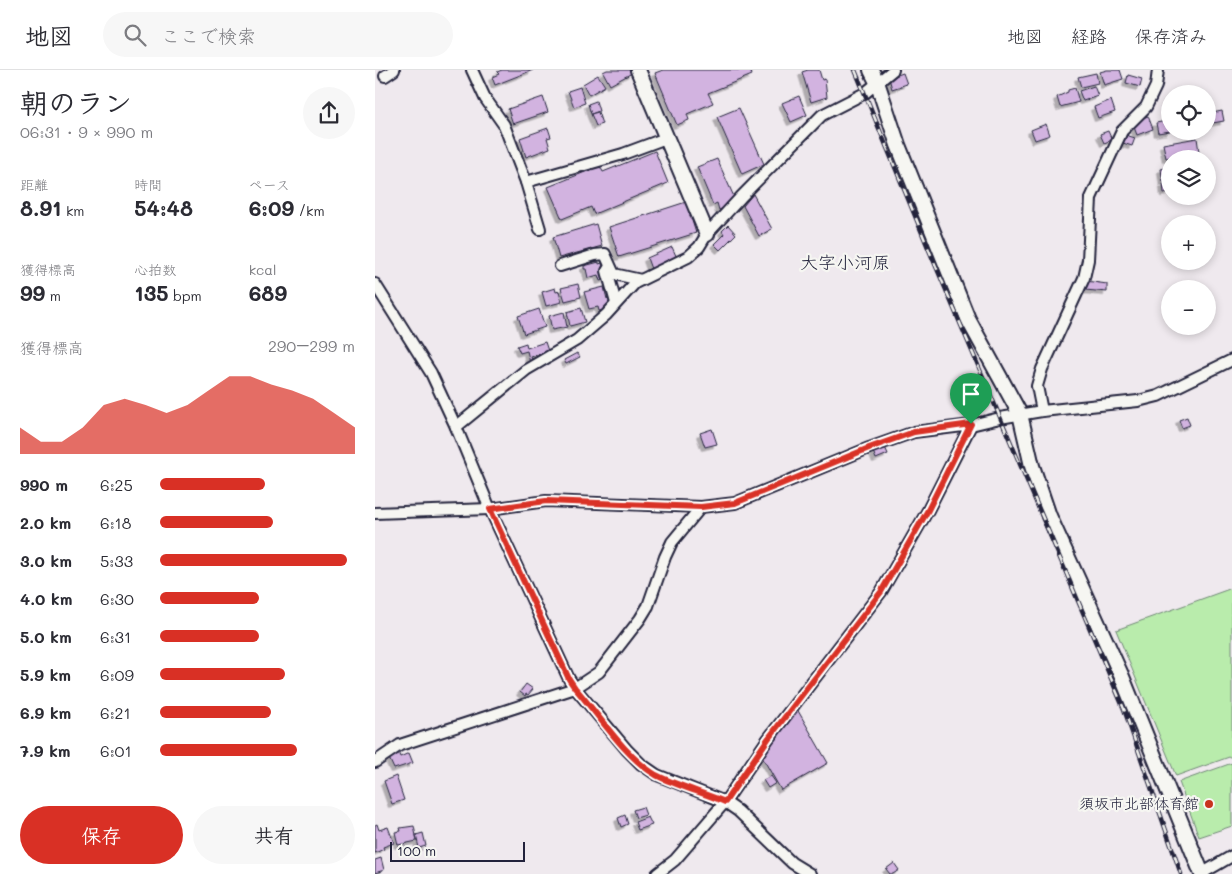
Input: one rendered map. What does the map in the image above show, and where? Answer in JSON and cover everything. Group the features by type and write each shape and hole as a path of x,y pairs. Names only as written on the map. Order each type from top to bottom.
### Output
{"street":[{"path":"472,70 485,98 504,125 526,182 540,229"},
{"path":"638,70 707,234"},
{"path":"456,428 527,370 577,340 635,283 688,257 699,247 707,234 822,116 865,93 874,76 893,70"},
{"path":"1041,411 1037,386 1039,378 1084,278 1088,260 1091,198 1122,131 1146,107 1156,86 1158,70"},
{"path":"874,76 898,144 968,319 1020,414 1032,466 1049,516 1122,677 1202,874 1232,856"},
{"path":"526,182 623,154 666,138"},
{"path":"560,266 595,255 605,254 614,274 641,280"},
{"path":"610,267 607,271 616,303"},
{"path":"375,284 431,373 490,509 569,679 575,688 641,764 657,775 725,802 738,811 793,863 810,874"},
{"path":"375,513 490,509 546,501 701,507 735,503 869,448 914,432 971,424 1020,414 1158,396 1232,360"},
{"path":"657,874 675,860 725,802 768,739 881,592 928,510 971,424"},
{"path":"375,762 400,744 575,688 599,672 640,619 648,606 672,542 701,507"}],"green space":[{"path":"1232,588 1232,756 1176,776 1116,630"},
{"name":"須坂市北部体育館","path":"1232,763 1232,826 1199,837 1179,782"}],"building":[{"path":"502,70 533,70 495,85 492,77 499,74 497,72"},
{"path":"607,70 630,70 632,73 610,85 603,72"},
{"path":"663,70 750,70 752,75 708,93 713,103 687,114 689,120 677,125 655,73"},
{"path":"819,70 822,80 825,79 827,97 811,102 802,72"},
{"path":"1120,70 1123,79 1104,85 1100,72"},
{"path":"903,73 907,84 892,89 889,78"},
{"path":"1096,73 1098,83 1081,87 1078,77"},
{"path":"598,75 605,86 589,95 583,84"},
{"path":"1128,75 1142,79 1140,87 1126,83"},
{"path":"1094,86 1098,96 1083,101 1079,91"},
{"path":"580,87 585,103 574,107 568,91"},
{"path":"1075,88 1079,102 1060,107 1057,97"},
{"path":"799,96 807,115 791,122 782,103"},
{"path":"543,97 548,112 513,124 508,109"},
{"path":"1111,100 1115,112 1098,118 1094,107"},
{"path":"596,101 599,111 591,114 588,104"},
{"path":"739,108 764,164 742,174 717,117"},
{"path":"1222,111 1224,121 1216,122 1216,112"},
{"path":"598,112 602,124 596,126 591,114"},
{"path":"1148,116 1153,129 1137,135 1132,122"},
{"path":"1161,122 1161,132 1158,133 1156,123"},
{"path":"1046,124 1050,135 1035,140 1031,130"},
{"path":"548,128 551,137 547,138 550,148 526,157 520,138"},
{"path":"1108,131 1112,140 1104,143 1100,134"},
{"path":"1123,134 1135,138 1132,146 1120,142"},
{"path":"1197,140 1199,150 1164,150 1163,144"},
{"path":"655,151 668,183 594,214 591,207 562,219 548,187 600,166 603,172"},
{"path":"717,159 735,199 727,203 728,206 719,210 717,203 713,205 697,167"},
{"path":"753,194 772,229 759,236 743,206"},
{"path":"686,202 696,233 619,257 609,227"},
{"path":"596,224 602,246 559,258 553,237"},
{"path":"728,225 736,234 720,250 714,244 724,234 722,231"},
{"path":"672,247 677,258 651,269 647,258"},
{"path":"599,262 599,264 602,263 606,279 600,281 598,275 588,278 584,266"},
{"path":"1086,281 1107,284 1107,292 1085,290"},
{"path":"578,284 581,297 565,301 561,288"},
{"path":"604,287 607,299 609,298 611,303 604,310 599,311 598,307 589,309 584,292"},
{"path":"555,288 556,292 559,291 562,302 546,306 542,292"},
{"path":"581,308 585,322 570,326 567,312"},
{"path":"539,309 545,327 524,334 518,316"},
{"path":"564,312 567,327 552,330 549,316"},
{"path":"545,342 548,351 531,357 533,362 530,363 527,351 520,353 517,346 526,343 527,348"},
{"path":"577,353 580,357 566,364 564,360"},
{"path":"1187,417 1190,425 1182,428 1179,420"},
{"path":"712,429 717,444 705,447 700,433"},
{"path":"884,445 888,454 876,459 872,449"},
{"path":"526,684 533,689 525,696 520,692"},
{"path":"797,709 828,763 781,790 761,755"},
{"path":"398,752 400,757 409,753 413,763 394,769 388,756"},
{"path":"396,776 404,800 392,804 384,781"},
{"path":"771,776 776,783 768,788 763,780"},
{"path":"643,807 646,815 636,818 633,810"},
{"path":"625,815 628,824 621,827 618,818"},
{"path":"648,817 652,825 638,830 635,822"},
{"path":"377,824 379,830 388,827 394,843 383,847 384,849 375,853 375,825"},
{"path":"414,826 417,841 398,845 395,832 401,831 400,828"},
{"path":"423,833 426,846 419,848 416,835"},
{"path":"381,858 384,870 375,873 375,860"},
{"path":"894,863 899,870 890,874 886,869"}],"railway":[{"path":"855,70 929,250 1124,709 1181,874"}],"place":[{"name":"須坂市北部体育館","path":"1209,804"}],"district":[{"name":"大字小河原","path":"845,263"}],"route":[{"path":"971,424 928,510 881,592 768,739 725,802 657,775 641,764 575,688 569,679 490,509 546,501 701,507 724,505 744,500 782,482 914,432 971,424"}]}
